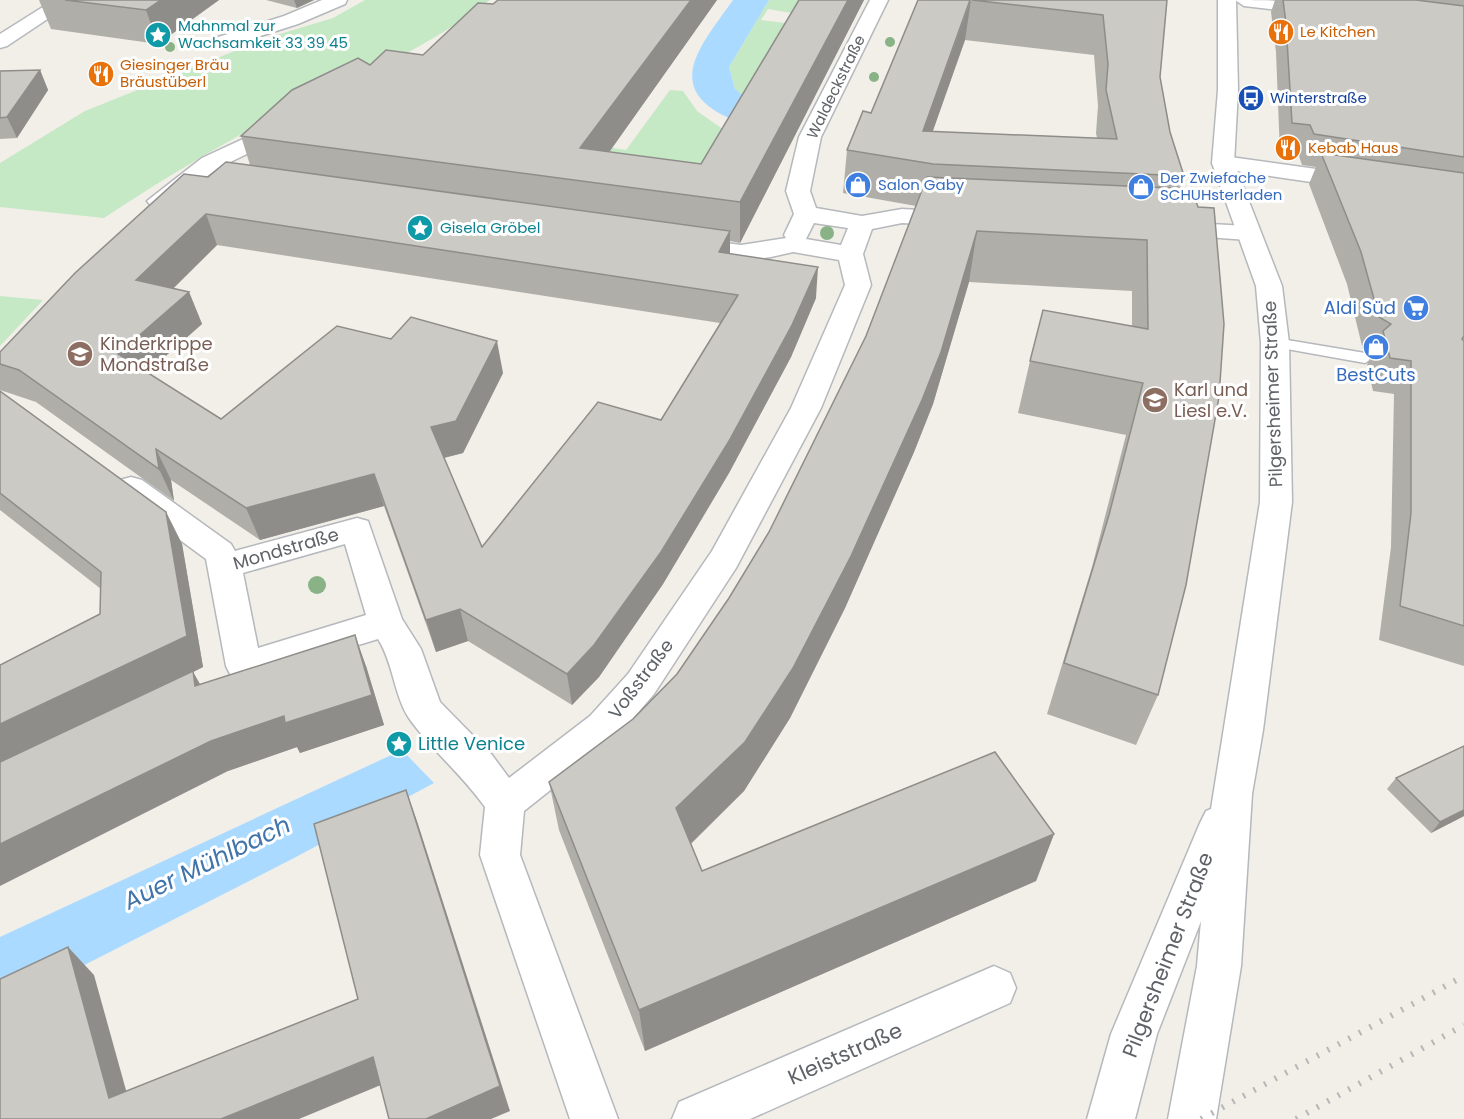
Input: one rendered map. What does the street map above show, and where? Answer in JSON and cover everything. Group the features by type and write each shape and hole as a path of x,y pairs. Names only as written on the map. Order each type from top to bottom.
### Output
{"street":[{"path":"2,43 67,0"},
{"path":"219,43 291,20 339,0"},
{"name":"Waldeckstraße","path":"806,214 798,191 810,137 879,0"},
{"name":"Pilgersheimer Straße","path":"1192,1119 1219,966 1232,794 1244,730 1276,502 1275,343 1269,286 1223,163 1228,90 1227,0"},
{"path":"1244,0 1344,13"},
{"path":"140,219 162,198 210,163 304,117"},
{"path":"1223,163 1383,185"},
{"path":"193,176 221,180"},
{"path":"792,244 806,214 856,238"},
{"path":"658,242 741,253 771,250 792,244 856,238 902,216 974,220"},
{"path":"1153,228 1248,233"},
{"name":"Voßstraße","path":"506,803 603,727 641,684 723,559 806,408 858,285 856,238"},
{"name":"Mondstraße","path":"108,471 219,552 225,566 229,673 386,623"},
{"name":"Mondstraße","path":"225,566 357,529 386,623 403,649 424,710 478,767 506,803"},
{"name":"Pilgersheimer Straße","path":"1111,1119 1134,1034 1232,794"},
{"path":"506,803 500,855 594,1119"},
{"name":"Kleiststraße","path":"696,1119 994,988"}],"lane":[{"path":"1275,343 1365,358"}],"green space":[{"path":"365,0 490,0 435,37 376,69 257,126 160,182 104,218 0,207 0,163 85,111 267,38 333,18"},
{"path":"769,0 813,0 804,15 768,9 761,20 785,23 789,16 802,18 744,96 735,89 729,67"},
{"path":"670,90 683,91 697,111 731,135 709,175 352,110 626,150"},
{"path":"0,296 43,300 0,346"}],"water":[{"path":"733,0 769,0 729,67 735,89 744,96 731,119 709,107 697,93 692,79 694,64 701,48"},
{"name":"Auer Mühlbach","path":"402,750 434,783 294,858 0,1008 0,937"}],"building":[{"path":"65,0 161,0 146,10"},
{"path":"498,0 691,0 580,148 701,164 799,0 848,0 740,202 241,136 292,90 358,58 370,65 386,50 423,55 478,3 493,4"},
{"path":"918,0 970,0 923,131 1117,139 1106,90 1108,64 1103,15 972,0 1167,0 1160,77 1170,132 1184,176 933,164 847,150 863,111 871,113"},
{"path":"1283,0 1416,0 1464,6 1464,157 1314,134 1310,125 1292,123"},
{"path":"40,70 7,117 0,118 0,71"},
{"path":"1321,153 1464,173 1464,336 1462,339 1464,341 1464,626 1400,606 1411,513 1411,361 1390,358 1383,331 1391,324 1379,317 1361,252"},
{"path":"226,162 730,231 719,252 818,267 792,325 729,441 661,552 594,645 567,674 460,609 426,620 374,474 246,508 156,449 159,469 19,370 0,364 0,352 75,273 184,174 208,177","holes":["206,214 738,295 661,420 598,402 482,547 431,427 456,421 497,341 411,317 391,339 337,326 221,419 118,354 189,292 136,280"]},
{"path":"927,177 1192,189 1198,207 1214,208 1224,324 1219,397 1186,585 1158,695 1064,663 1109,515 1143,383 1030,361 1043,310 1148,329 1147,240 977,231 941,352 922,400 851,556 793,668 745,742 676,808 702,871 995,752 1054,834 639,1010 549,782 633,719 677,674 729,598 769,532 866,336"},
{"path":"0,391 166,512 187,636 0,724 0,665 100,614 101,572 0,493"},
{"path":"355,635 372,695 285,723 284,716 211,741 0,844 0,762 193,671 195,686"},
{"path":"1464,746 1464,810 1440,822 1396,778"},
{"path":"406,790 500,1086 426,1119 389,1119 373,1057 221,1119 0,1119 0,979 68,947 109,1098 358,999 314,824"}],"railway":[{"path":"1201,1119 1464,976"},
{"path":"1296,1119 1464,1025"}],"place":[{"name":"Le Kitchen","path":"1281,32"},
{"name":"Mahnmal zur Wachsamkeit 33 39 45","path":"158,35"},
{"name":"Giesinger Bräu Bräustüberl","path":"101,74"},
{"name":"Winterstraße","path":"1251,98"},
{"name":"Kebab Haus","path":"1288,148"},
{"name":"Salon Gaby","path":"858,185"},
{"name":"Der Zwiefache SCHUHsterladen","path":"1141,187"},
{"name":"Gisela Gröbel","path":"420,228"},
{"name":"Aldi Süd","path":"1416,308"},
{"name":"BestCuts","path":"1376,347"},
{"name":"Kinderkrippe Mondstraße","path":"80,354"},
{"name":"Karl und Liesl e.V.","path":"1155,400"},
{"name":"Little Venice","path":"399,744"}]}
